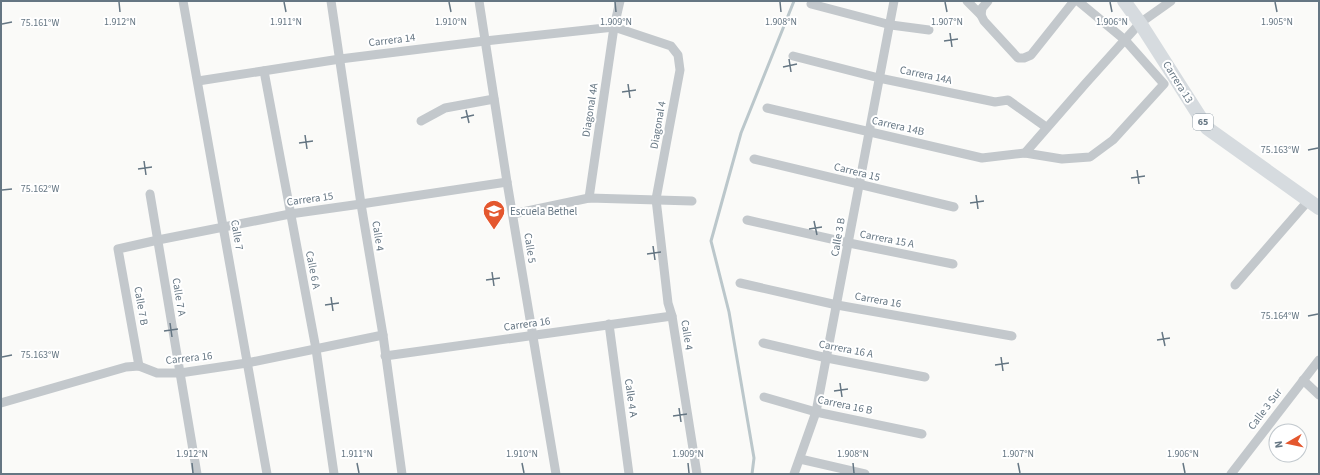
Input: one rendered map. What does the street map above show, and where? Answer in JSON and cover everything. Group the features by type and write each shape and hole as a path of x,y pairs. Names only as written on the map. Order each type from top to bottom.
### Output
{"main road":[{"name":"Carrera 13","path":"1124,1 1140,23 1207,128 1313,205"}],"street":[{"name":"Calle 7","path":"183,1 267,474"},
{"name":"Calle 4","path":"331,1 361,204 383,335 402,474"},
{"name":"Calle 5","path":"479,1 512,214 556,474"},
{"path":"614,27 620,1"},
{"name":"Calle 3 B","path":"794,474 816,412 894,1"},
{"path":"967,1 981,15 984,22 1018,58 1024,58 1031,55 1074,1"},
{"path":"981,15 982,8 988,1"},
{"path":"1078,1 1125,40"},
{"path":"1025,153 1046,127 1140,23 1171,1"},
{"path":"811,4 890,26 929,30"},
{"name":"Carrera 14","path":"198,81 340,59 614,27 672,46 678,55"},
{"name":"Diagonal 4A","path":"588,198 614,27"},
{"name":"Carrera 14B","path":"767,108 982,158 1025,153 1062,159 1090,157 1113,140 1164,84 1125,40"},
{"name":"Diagonal 4","path":"656,199 680,70 678,55"},
{"name":"Carrera 14A","path":"793,56 879,78 995,102 1008,100 1046,127"},
{"name":"Calle 6 A","path":"264,71 316,349 334,474"},
{"path":"421,121 445,108 494,99"},
{"name":"Carrera 15","path":"754,159 954,207"},
{"name":"Carrera 15","path":"118,250 158,240 290,214 507,182"},
{"name":"Calle 7 A","path":"150,194 197,474"},
{"path":"512,214 588,198 692,201"},
{"name":"Calle 4","path":"656,199 668,303 672,316 697,474"},
{"path":"1235,285 1313,205"},
{"name":"Carrera 15 A","path":"747,220 849,244 953,264"},
{"name":"Calle 7 B","path":"118,250 139,366"},
{"name":"Carrera 16","path":"740,283 837,305 1012,336"},
{"name":"Carrera 16","path":"385,356 672,316"},
{"name":"Calle 4 A","path":"609,324 629,474"},
{"name":"Carrera 16","path":"1,402 126,367 139,366 157,373 180,373 247,363 383,335"},
{"name":"Carrera 16 A","path":"763,343 827,358 925,377"},
{"name":"Calle 3 Sur","path":"1231,474 1319,360"},
{"path":"1303,380 1319,395"},
{"name":"Carrera 16 B","path":"764,397 816,412 922,434"},
{"path":"800,459 865,474"}],"waterway":[{"path":"752,474 754,458 729,312 711,241 741,133 794,1"}],"place":[{"name":"Escuela Bethel","path":"494,230"}]}
